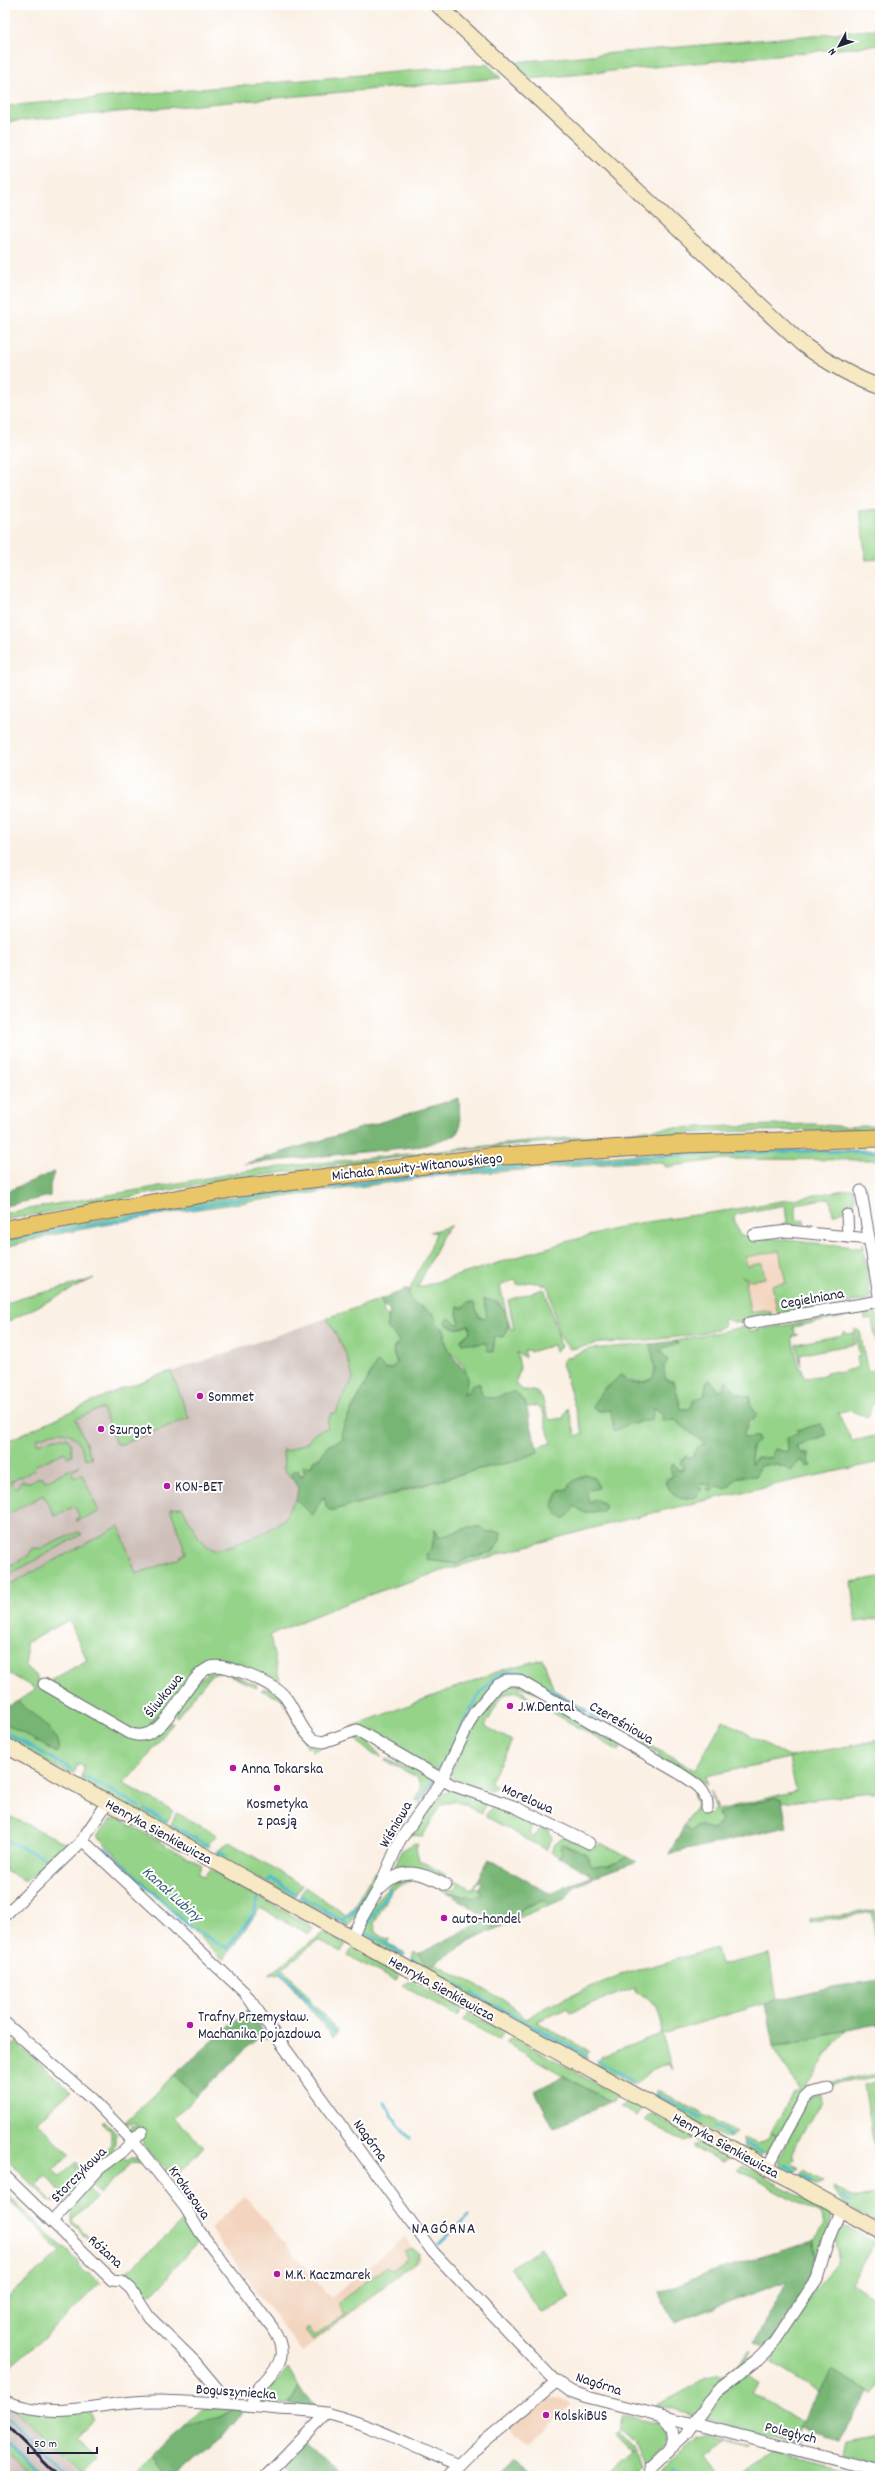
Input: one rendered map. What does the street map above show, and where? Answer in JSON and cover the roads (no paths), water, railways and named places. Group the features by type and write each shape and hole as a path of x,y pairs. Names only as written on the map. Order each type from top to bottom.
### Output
{"main road":[{"name":"Michała Rawity-Witanowskiego","path":"5,1229 224,1190 483,1158 691,1144 833,1141 880,1138"},
{"name":"Michała Rawity-Witanowskiego","path":"833,1141 880,1144"}],"street":[{"path":"438,5 802,344 832,366 863,381 880,387"},
{"path":"861,1191 880,1301"},
{"path":"847,1215 848,1237"},
{"path":"754,1235 788,1231 869,1239"},
{"name":"Cegielniana","path":"749,1323 880,1301"},
{"name":"Morelowa","path":"199,1675 209,1668 222,1666 277,1689 287,1698 307,1734 317,1741 327,1741 345,1732 357,1730 452,1785 513,1806 589,1843"},
{"name":"Śliwkowa","path":"44,1684 132,1735 142,1736 150,1733 178,1705 199,1675"},
{"name":"Czereśniowa","path":"442,1779 463,1733 484,1698 497,1685 513,1680 564,1705 693,1782 703,1793 707,1808"},
{"name":"Henryka Sienkiewicza","path":"5,1745 880,2231"},
{"name":"Wiśniowa","path":"351,1937 379,1888 400,1840 442,1779"},
{"path":"434,1792 444,1786 452,1785"},
{"path":"5,1915 82,1840 108,1802"},
{"name":"Nagórna","path":"82,1840 244,1992 433,2252 543,2370 556,2382 587,2397 694,2424"},
{"name":"Wiśniowa","path":"379,1888 397,1877 412,1872 424,1874 446,1884"},
{"name":"Krokusowa","path":"5,2023 93,2100 133,2141 185,2207 200,2232 279,2337 281,2352 278,2367 252,2397 251,2406"},
{"path":"766,2168 804,2099 810,2093 823,2089"},
{"name":"Storczykowa","path":"52,2221 100,2168 142,2132"},
{"name":"Różana","path":"5,2176 112,2280 122,2281 132,2289 149,2317 195,2362 225,2398 226,2404"},
{"path":"649,2476 650,2468 668,2452 694,2424 718,2390 758,2359 773,2344 817,2279 829,2238 841,2209"},
{"path":"448,2476 556,2382"},
{"name":"Boguszyniecka","path":"5,2401 24,2407 51,2412 74,2411 105,2404 136,2401 226,2404 327,2413 351,2421 458,2466"},
{"path":"266,2476 327,2413"},
{"path":"659,2416 668,2422 673,2434 673,2443 668,2452"},
{"name":"Poległych","path":"694,2424 880,2471"}],"waterway":[{"path":"5,1240 258,1196 464,1171 678,1155 803,1151 880,1152"},
{"path":"193,1672 202,1665 212,1661 217,1660 234,1663"},
{"path":"470,1710 492,1681 506,1673 515,1672 524,1674 586,1712"},
{"path":"439,1771 468,1715"},
{"path":"590,1715 597,1719"},
{"path":"5,1732 71,1769"},
{"path":"86,1777 139,1807"},
{"path":"420,1800 434,1778"},
{"path":"145,1810 165,1821"},
{"path":"174,1826 208,1846"},
{"name":"Kanał Lubiny","path":"5,1840 48,1859"},
{"name":"Kanał Lubiny","path":"105,1848 191,1928 229,1949"},
{"path":"218,1851 226,1855"},
{"path":"374,1880 376,1874"},
{"path":"267,1882 271,1878 294,1893"},
{"path":"367,1892 370,1887"},
{"path":"390,1889 366,1926 365,1932 404,1955"},
{"path":"301,1896 346,1923"},
{"path":"342,1920 353,1913 364,1896"},
{"path":"227,1948 254,1913 258,1899"},
{"path":"412,1960 465,1989"},
{"name":"Kanał Lubiny","path":"280,1970 335,2033"},
{"path":"472,1993 586,2055"},
{"path":"598,2061 632,2080"},
{"path":"656,2094 702,2119"},
{"name":"Kanał Lubiny","path":"385,2103 397,2123 410,2138"},
{"path":"715,2126 730,2135"},
{"path":"745,2143 761,2152"},
{"path":"783,2164 795,2171"},
{"path":"802,2175 812,2181"},
{"path":"842,2197 851,2202"},
{"name":"Kanał Lubiny","path":"439,2243 469,2215"},
{"path":"5,2415 66,2476"},
{"path":"5,2441 40,2476"},
{"name":"Kanał Lubiny","path":"672,2470 679,2476"}],"railway":[{"path":"5,2423 58,2476"}],"place":[{"name":"Sommet","path":"200,1396"},
{"name":"Szurgot","path":"101,1429"},
{"name":"KON-BET","path":"167,1486"},
{"name":"J.W.Dental","path":"510,1706"},
{"name":"Anna Tokarska","path":"233,1768"},
{"name":"Kosmetyka z pasją","path":"277,1788"},
{"name":"auto-handel","path":"444,1918"},
{"name":"Trafny Przemysław. Machanika pojazdowa","path":"190,2025"},
{"name":"M.K. Kaczmarek","path":"277,2274"},
{"name":"KolskiBUS","path":"546,2415"}],"district":[{"name":"NAGÓRNA","path":"444,2227"}]}
